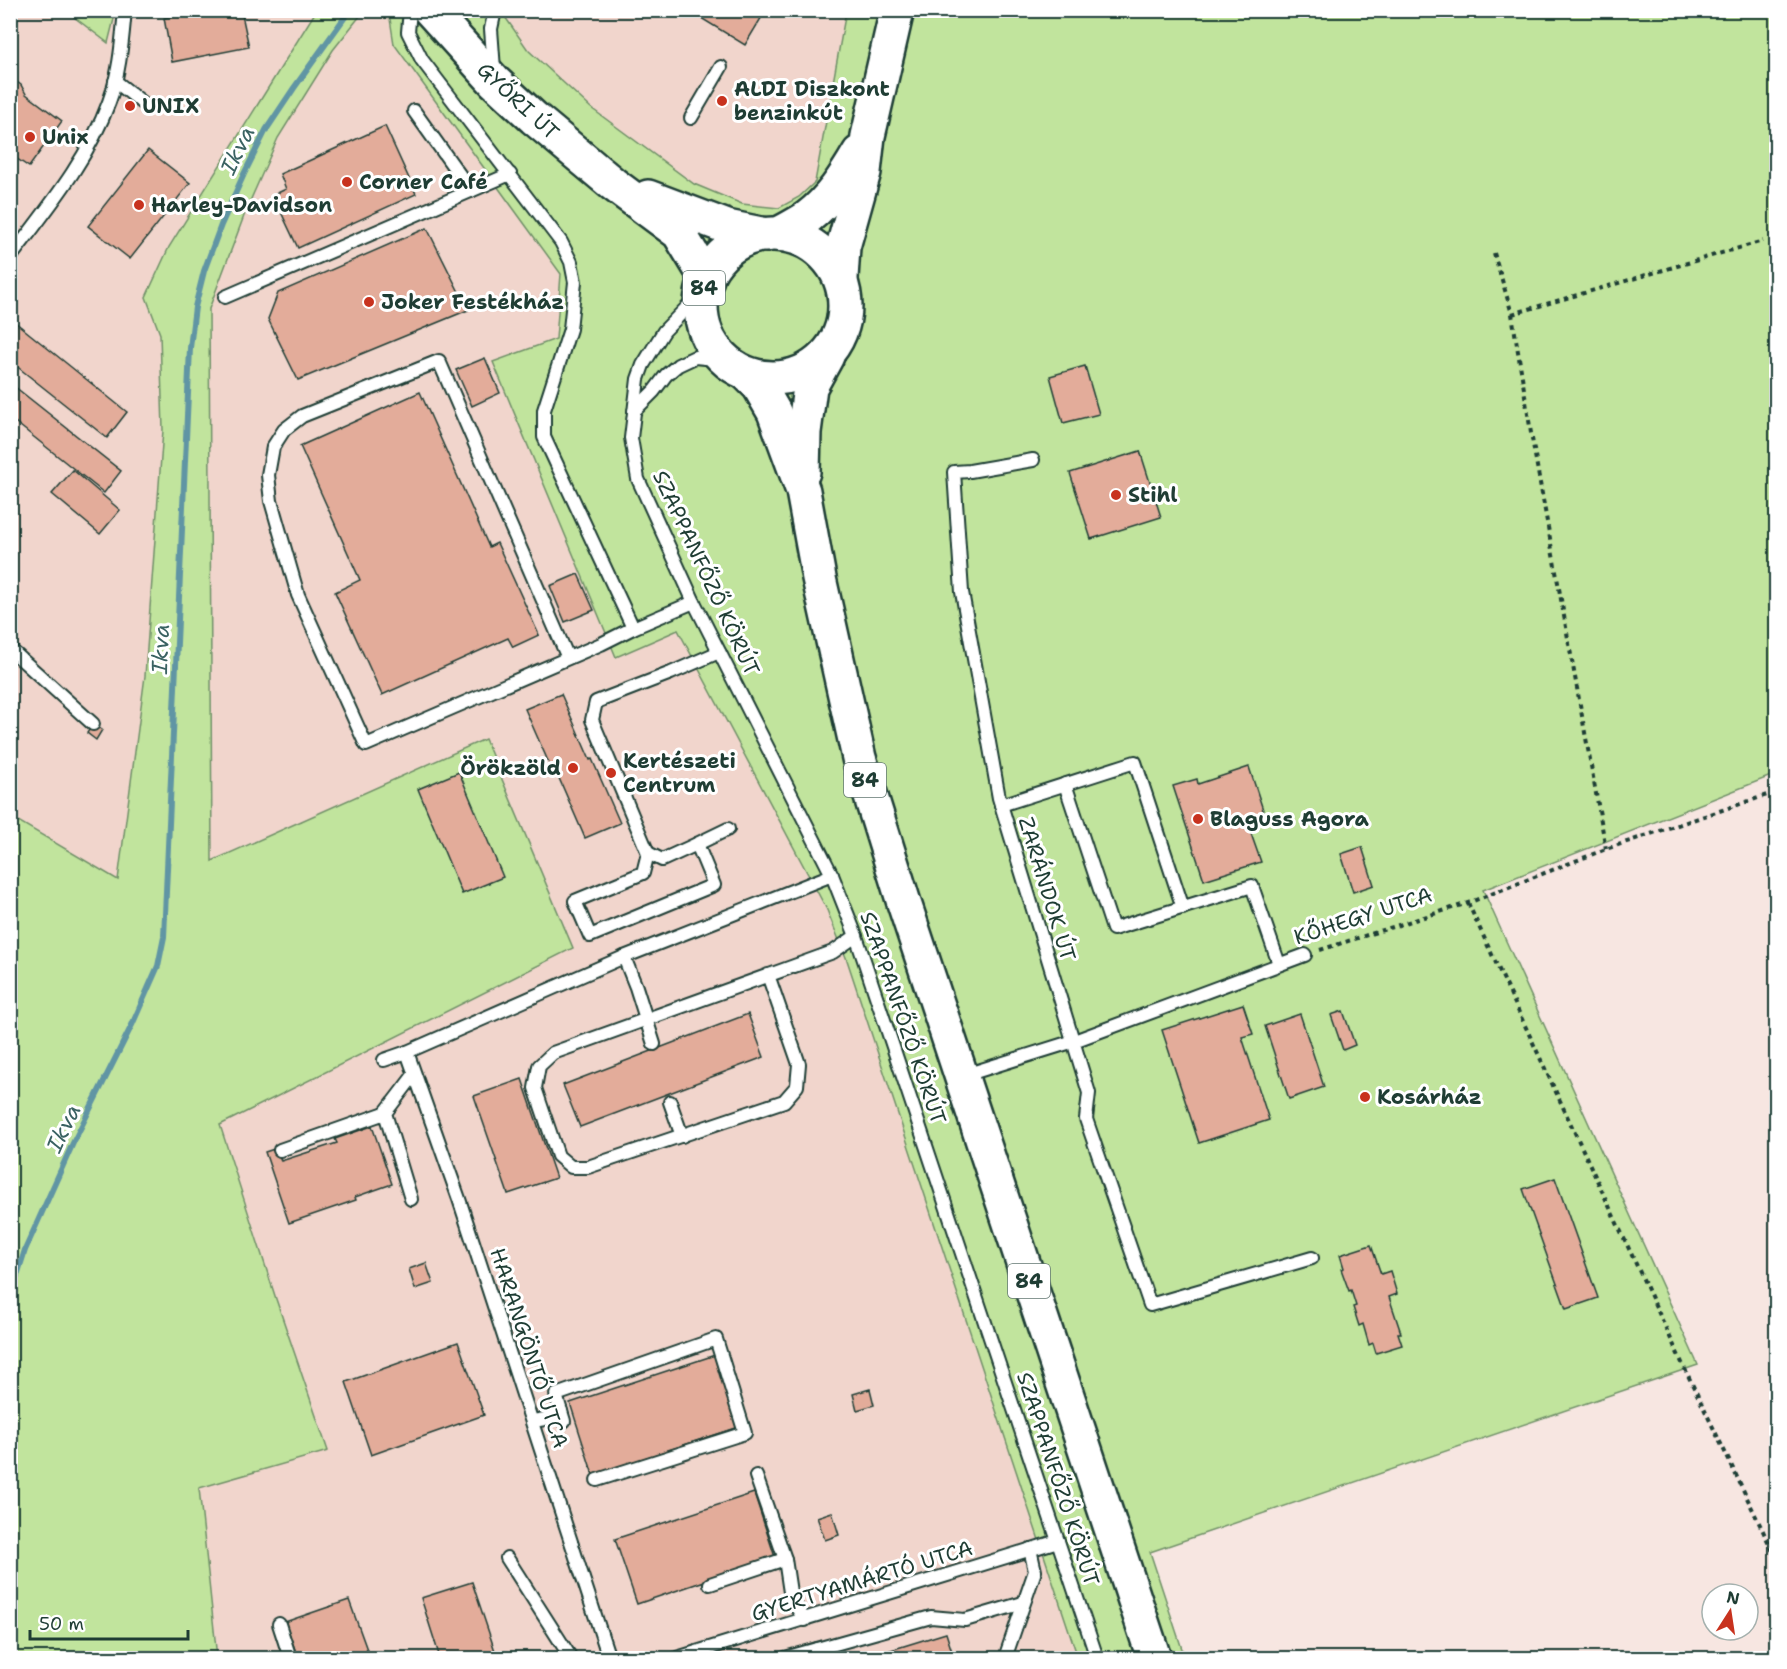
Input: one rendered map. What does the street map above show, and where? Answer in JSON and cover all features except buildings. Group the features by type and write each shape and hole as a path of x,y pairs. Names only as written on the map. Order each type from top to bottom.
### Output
{"main road":[{"name":"GYŐRI ÚT","path":"430,10 495,82 534,118 614,184 679,233 704,285"},
{"name":"84","path":"803,491 804,432 810,387 833,347 842,324 846,299 841,278 843,247 864,172 868,136 897,10"},
{"name":"84","path":"868,136 848,172 829,198 808,217 773,234 739,242 714,264 704,285 701,312 713,345 759,386 774,412 803,491 819,578 859,758 904,903 1154,1659"},
{"name":"GYŐRI ÚT","path":"614,184 728,227 773,234"},
{"name":"84","path":"773,234 798,239 813,246 828,258 841,278"},
{"path":"736,367 764,378 778,378 812,368 827,356"}],"lane":[{"path":"10,258 53,202 88,148 109,101 115,81 125,10"},
{"path":"410,10 408,32 422,60 561,242 571,262 574,282 570,329 544,410 544,436 633,628"},
{"path":"495,10 491,30 495,82"},
{"path":"691,118 721,67"},
{"path":"115,81 143,103"},
{"path":"414,111 471,191"},
{"path":"225,297 510,174"},
{"name":"SZAPPANFŐZŐ KÖRÚT","path":"704,285 664,331 648,355 638,379 631,438 638,478 694,602 832,875 856,936 1097,1659"},
{"path":"568,658 437,356 302,416 284,430 273,447 268,475 271,501 298,595 366,745 568,658 694,602"},
{"path":"634,411 678,365 695,357 736,367"},
{"name":"ZARÁNDOK ÚT","path":"1033,460 954,472 962,592 1001,805 1089,1093 1086,1119 1150,1305 1312,1258"},
{"path":"10,649 93,724"},
{"path":"697,844 714,885 590,936 575,901 643,873 648,853 592,720 596,702 719,652"},
{"path":"1001,805 1135,762 1183,908"},
{"path":"1065,784 1113,930 1252,886 1279,964"},
{"path":"648,853 662,861 728,829"},
{"path":"384,1060 624,957 832,875"},
{"path":"768,975 799,1064 798,1086 784,1101 588,1167 572,1167 558,1156 535,1088 538,1066 552,1053 768,975 833,952 856,936"},
{"name":"KŐHEGY UTCA","path":"961,1076 1074,1041 1305,955"},
{"path":"624,957 654,1044"},
{"name":"HARANGÖNTŐ UTCA","path":"407,1052 533,1421 609,1659"},
{"path":"280,1150 385,1113 414,1075"},
{"path":"670,1102 682,1136"},
{"path":"385,1113 411,1199"},
{"path":"533,1421 562,1416 556,1395 716,1339 745,1433 597,1480"},
{"path":"756,1476 784,1559 791,1599 805,1620"},
{"name":"GYERTYAMÁRTÓ UTCA","path":"677,1659 1058,1541"},
{"path":"1005,1659 1035,1570 1030,1549"},
{"path":"507,1558 571,1659"},
{"path":"710,1584 784,1559"},
{"path":"785,1659 819,1654 932,1617 965,1620 1023,1603"},
{"path":"279,1624 290,1659"}],"path":[{"path":"1512,314 1763,241"},
{"path":"1494,253 1512,314 1531,433 1606,849"},
{"name":"KŐHEGY UTCA","path":"1305,955 1468,903 1606,849 1776,792"},
{"path":"1468,903 1683,1365 1776,1558"}],"shaded area":[{"path":"10,11 316,11 169,247 146,297 160,334 163,430 145,676 118,880 18,821 11,813"},
{"path":"364,11 390,18 394,44 561,274 556,339 493,362 616,657 678,630 827,910 847,960 1078,1658 217,1658 199,1488 328,1450 219,1125 573,948 485,739 212,862 209,309 247,208 278,138 333,50"},
{"path":"501,11 846,11 815,182 799,197 779,208 742,204 694,184 591,108 528,50"}],"green space":[{"path":"66,11 116,11 108,43"},
{"path":"316,11 364,11 333,50 278,138 247,208 209,309 212,861 485,739 573,948 220,1125 328,1451 199,1488 217,1658 11,1658 10,813 18,821 118,880 145,676 163,430 160,334 146,297 169,247"},
{"path":"367,11 501,11 528,50 591,108 694,184 742,204 779,208 799,197 815,182 846,11 1776,11 1776,774 1483,890 1698,1365 1150,1552 1185,1658 1078,1658 847,960 827,910 678,630 616,657 493,362 556,339 561,274 394,44 390,19"}],"waterway":[{"name":"Ikva","path":"10,1298 25,1250 73,1143 132,1025 158,966 164,937 190,348 195,307 204,271 221,225 266,130 350,10"}],"place":[{"name":"ALDI Diszkont benzinkút","path":"722,101"},
{"name":"UNIX","path":"130,106"},
{"name":"Unix","path":"30,137"},
{"name":"Corner Café","path":"347,182"},
{"name":"Harley-Davidson","path":"139,205"},
{"name":"Joker Festékház","path":"369,302"},
{"name":"Stihl","path":"1116,495"},
{"name":"Örökzöld","path":"573,768"},
{"name":"Kertészeti Centrum","path":"611,773"},
{"name":"Blaguss Agora","path":"1198,819"},
{"name":"Kosárház","path":"1365,1097"}]}
